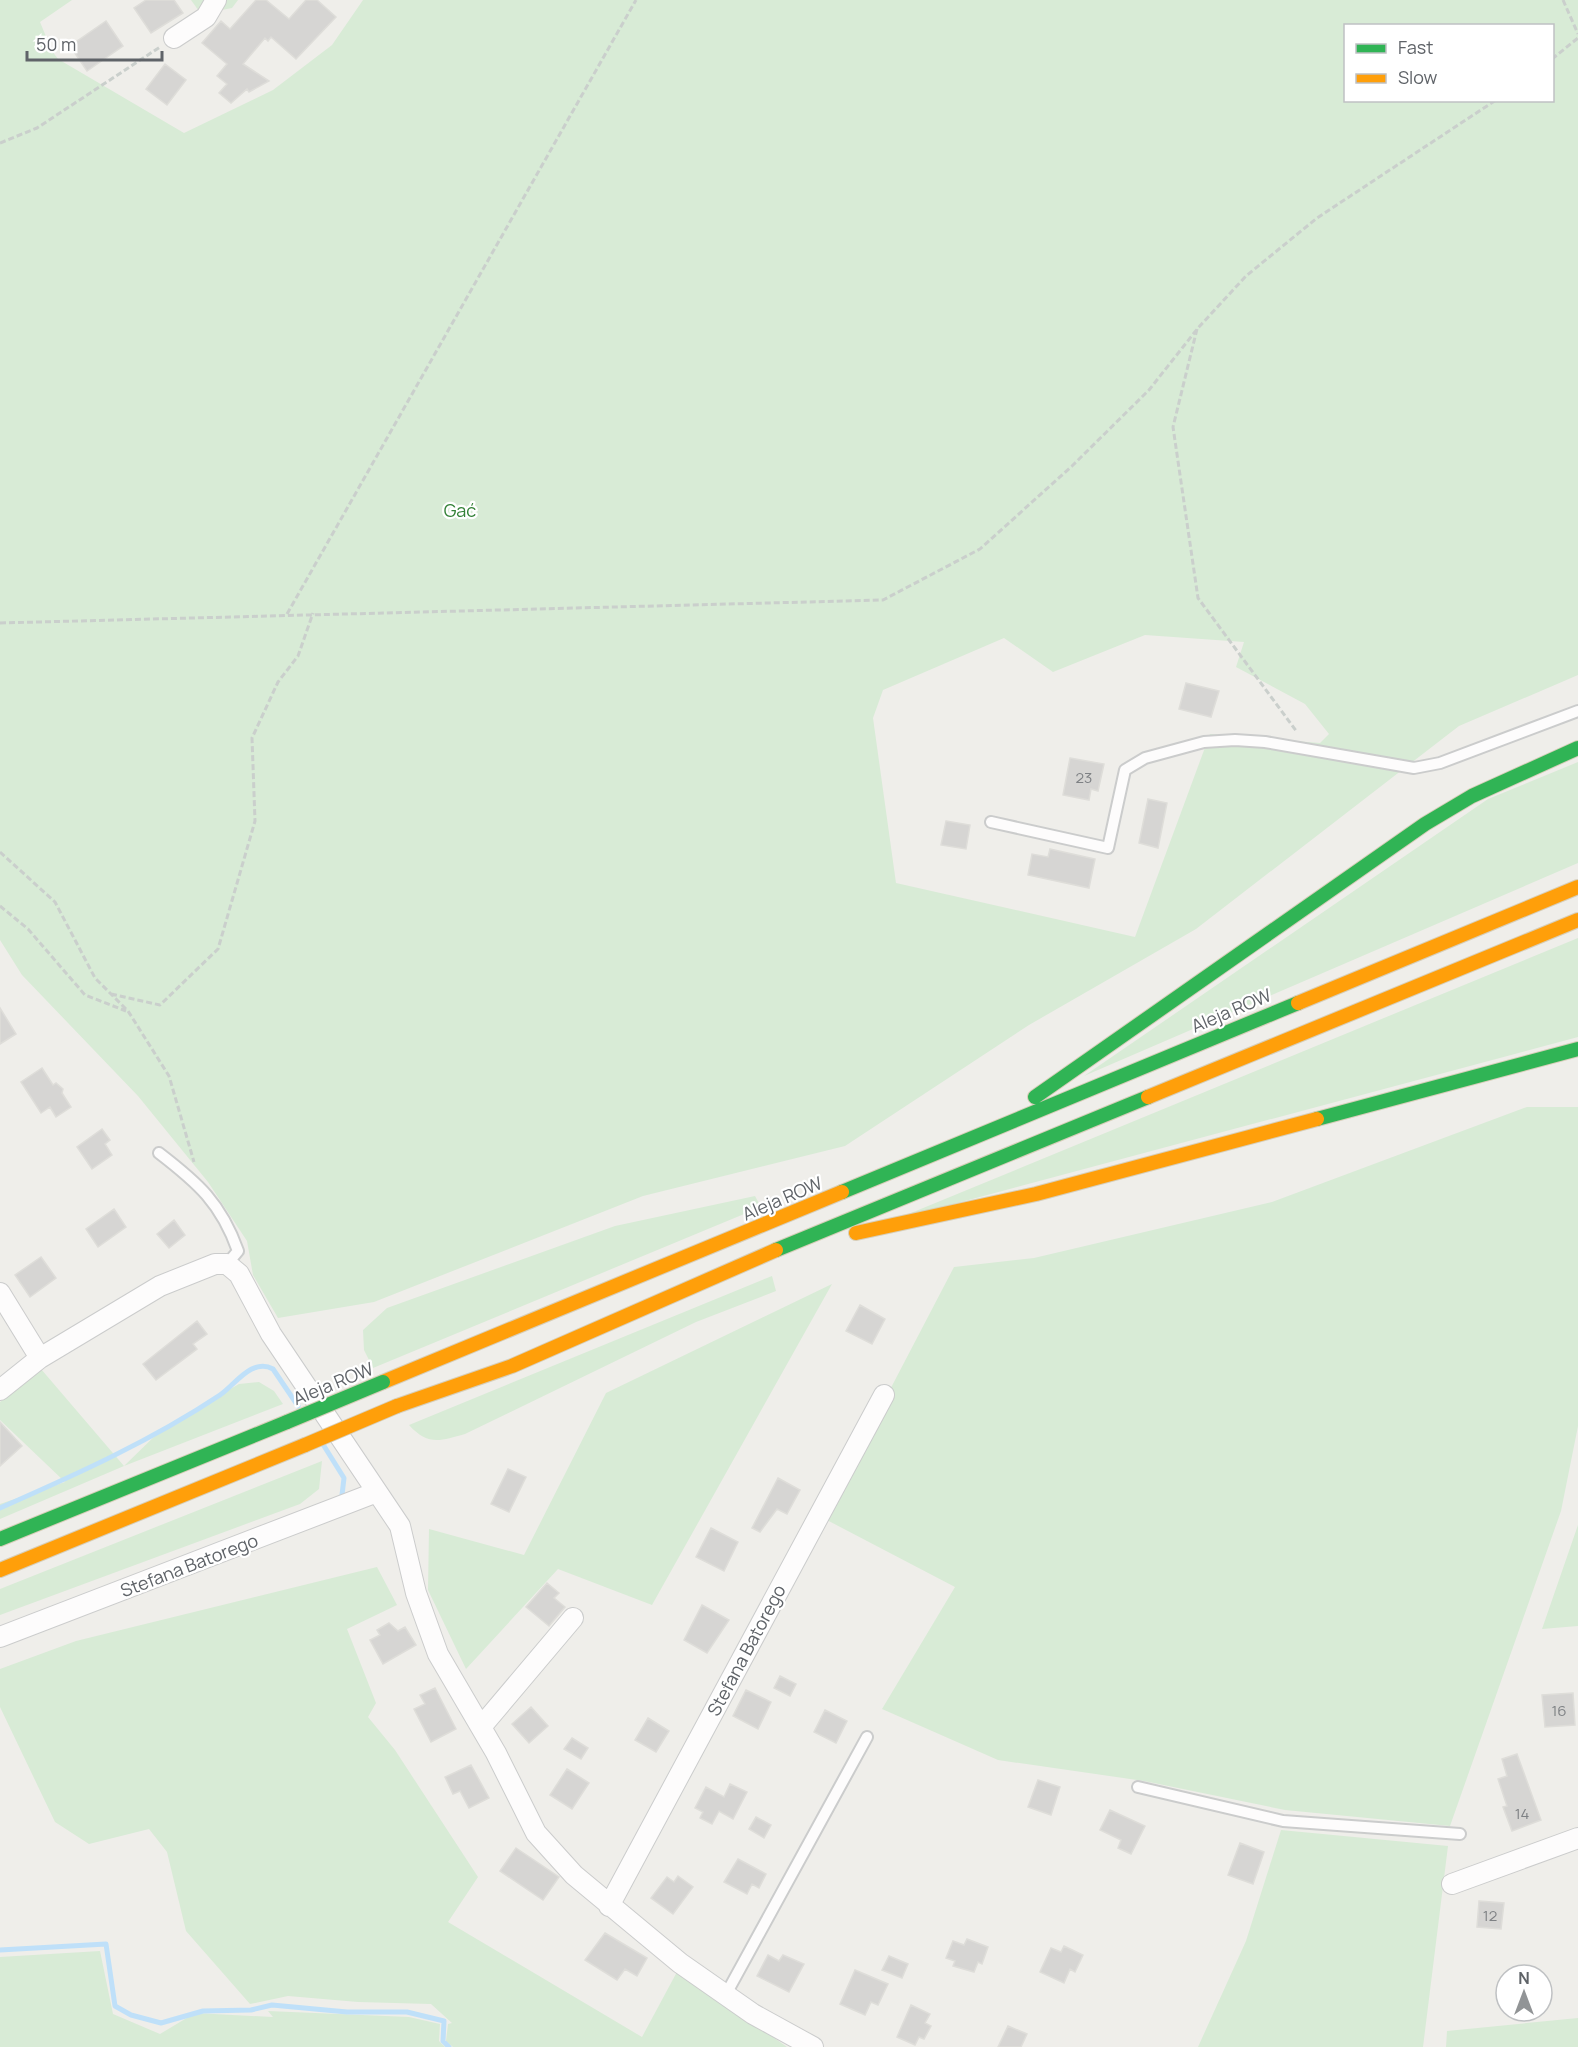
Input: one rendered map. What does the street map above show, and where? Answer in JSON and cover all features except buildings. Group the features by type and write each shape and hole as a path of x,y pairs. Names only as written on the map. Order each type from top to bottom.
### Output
{"main road":[{"path":"988,1131 1425,824 1472,796 1578,748"},
{"name":"Aleja ROW","path":"0,1539 577,1304 1578,887"},
{"path":"0,1570 398,1406 512,1366 782,1248 1362,1007 1578,920"},
{"path":"782,1248 1036,1194 1578,1049"}],"street":[{"path":"174,38 206,17 216,0"},
{"path":"0,1390 40,1358 160,1286 215,1264 227,1264 238,1274 271,1334 400,1526 416,1593 438,1654 536,1833 574,1875 609,1906 725,1996 813,2047"},
{"path":"0,1293 40,1358"},
{"name":"Stefana Batorego","path":"609,1906 884,1395"},
{"name":"Stefana Batorego","path":"0,1637 377,1492"},
{"path":"480,1727 573,1618"},
{"path":"1452,1884 1578,1838"}],"lane":[{"path":"992,822 1108,848 1125,770 1135,762 1204,742 1220,740 1265,742 1414,768 1440,763 1578,711"},
{"path":"159,1153 197,1182 228,1224 238,1251 227,1264"},
{"path":"725,1996 867,1737"},
{"path":"1138,1787 1283,1821 1460,1834"}],"path":[{"path":"287,614 636,0"},
{"path":"1554,57 1578,36 1563,0"},
{"path":"0,143 37,128 174,38"},
{"path":"0,623 313,613 883,600 980,549 1072,466 1149,390 1197,328 1246,276 1317,218 1493,102"},
{"path":"1197,328 1173,427 1197,598 1282,716 1314,751"},
{"path":"111,994 160,1005 218,949 255,821 252,738 278,682 298,656 313,613"},
{"path":"0,852 55,902 95,978 128,1011 169,1076 197,1170 197,1182"},
{"path":"0,906 28,929 86,995 128,1011"}],"green space":[{"name":"Gać","path":"0,0 72,0 40,22 52,51 58,59 184,133 273,90 332,45 363,0 1578,0 1578,675 1459,726 1196,929 1029,1025 845,1146 643,1196 374,1302 278,1318 253,1275 247,1241 208,1182 138,1096 22,975 0,940","holes":["1145,635 1244,642 1236,667 1305,704 1329,734 1320,743 1210,734 1135,937 896,883 873,718 883,690 1004,638 1053,672"]},
{"path":"191,0 238,0 232,8 201,14"},
{"path":"1578,762 1578,863 1084,1076 1488,799"},
{"path":"1578,938 1578,1037 894,1220"},
{"path":"1527,1107 1578,1107 1578,1426 1561,1511 1450,1826 1285,1810 1144,1781 998,1760 882,1709 955,1587 823,1518 954,1267 1034,1258 1272,1202"},
{"path":"755,1196 761,1207 373,1368 364,1350 363,1330 387,1308 615,1226"},
{"path":"772,1276 776,1291 696,1322 465,1434 441,1440 428,1439 409,1425"},
{"path":"832,1284 652,1605 558,1569 466,1669 428,1590 429,1529 524,1555 606,1393"},
{"path":"41,1369 124,1466 0,1519 0,1504 65,1482 0,1420 0,1402"},
{"path":"259,1382 274,1391 283,1404 124,1466 164,1427 239,1384"},
{"path":"322,1461 319,1489 300,1504 0,1615 0,1589"},
{"path":"1578,1525 1578,1626 1542,1629"},
{"path":"377,1567 397,1605 347,1629 376,1703 368,1717 395,1750 478,1877 448,1922 642,2037 678,1970 787,2047 453,2047 446,2041 448,2024 452,2023 431,2004 358,2002 288,1996 250,2004 186,1931 167,1852 149,1829 89,1844 55,1822 0,1707 0,1669 76,1641"},
{"path":"1281,1830 1448,1846 1423,2047 1198,2047 1246,1941"},
{"path":"100,1951 113,2014 160,2034 195,2013 273,2017 268,2011 409,2017 440,2024 439,2041 445,2047 0,2047 0,1957"},
{"path":"1578,2018 1578,2047 1446,2047 1447,2031 1528,2023 1554,2023 1554,2020"}],"waterway":[{"path":"0,1508 140,1442 194,1412 220,1395 244,1374 258,1367 265,1366 273,1369 298,1406"},
{"path":"324,1446 344,1478 342,1495"},
{"path":"0,1950 106,1944 115,2006 131,2015 161,2023 203,2011 251,2010 272,2005 347,2012 407,2012 444,2021 443,2041 449,2047"}],"traffic: fast":[{"path":"1035,1097 1425,824 1472,796 1578,748"},
{"path":"842,1192 1298,1003"},
{"path":"1317,1119 1578,1049"},
{"path":"776,1250 1148,1097"},
{"path":"287,1422 383,1382"},
{"path":"0,1539 287,1422"}],"traffic: slow":[{"path":"1298,1003 1578,887"},
{"path":"1148,1097 1578,920"},
{"path":"856,1233 1036,1194 1317,1119"},
{"path":"383,1382 842,1192"},
{"path":"397,1406 512,1366 776,1250"},
{"path":"305,1445 397,1406"},
{"path":"0,1570 305,1445"}]}
